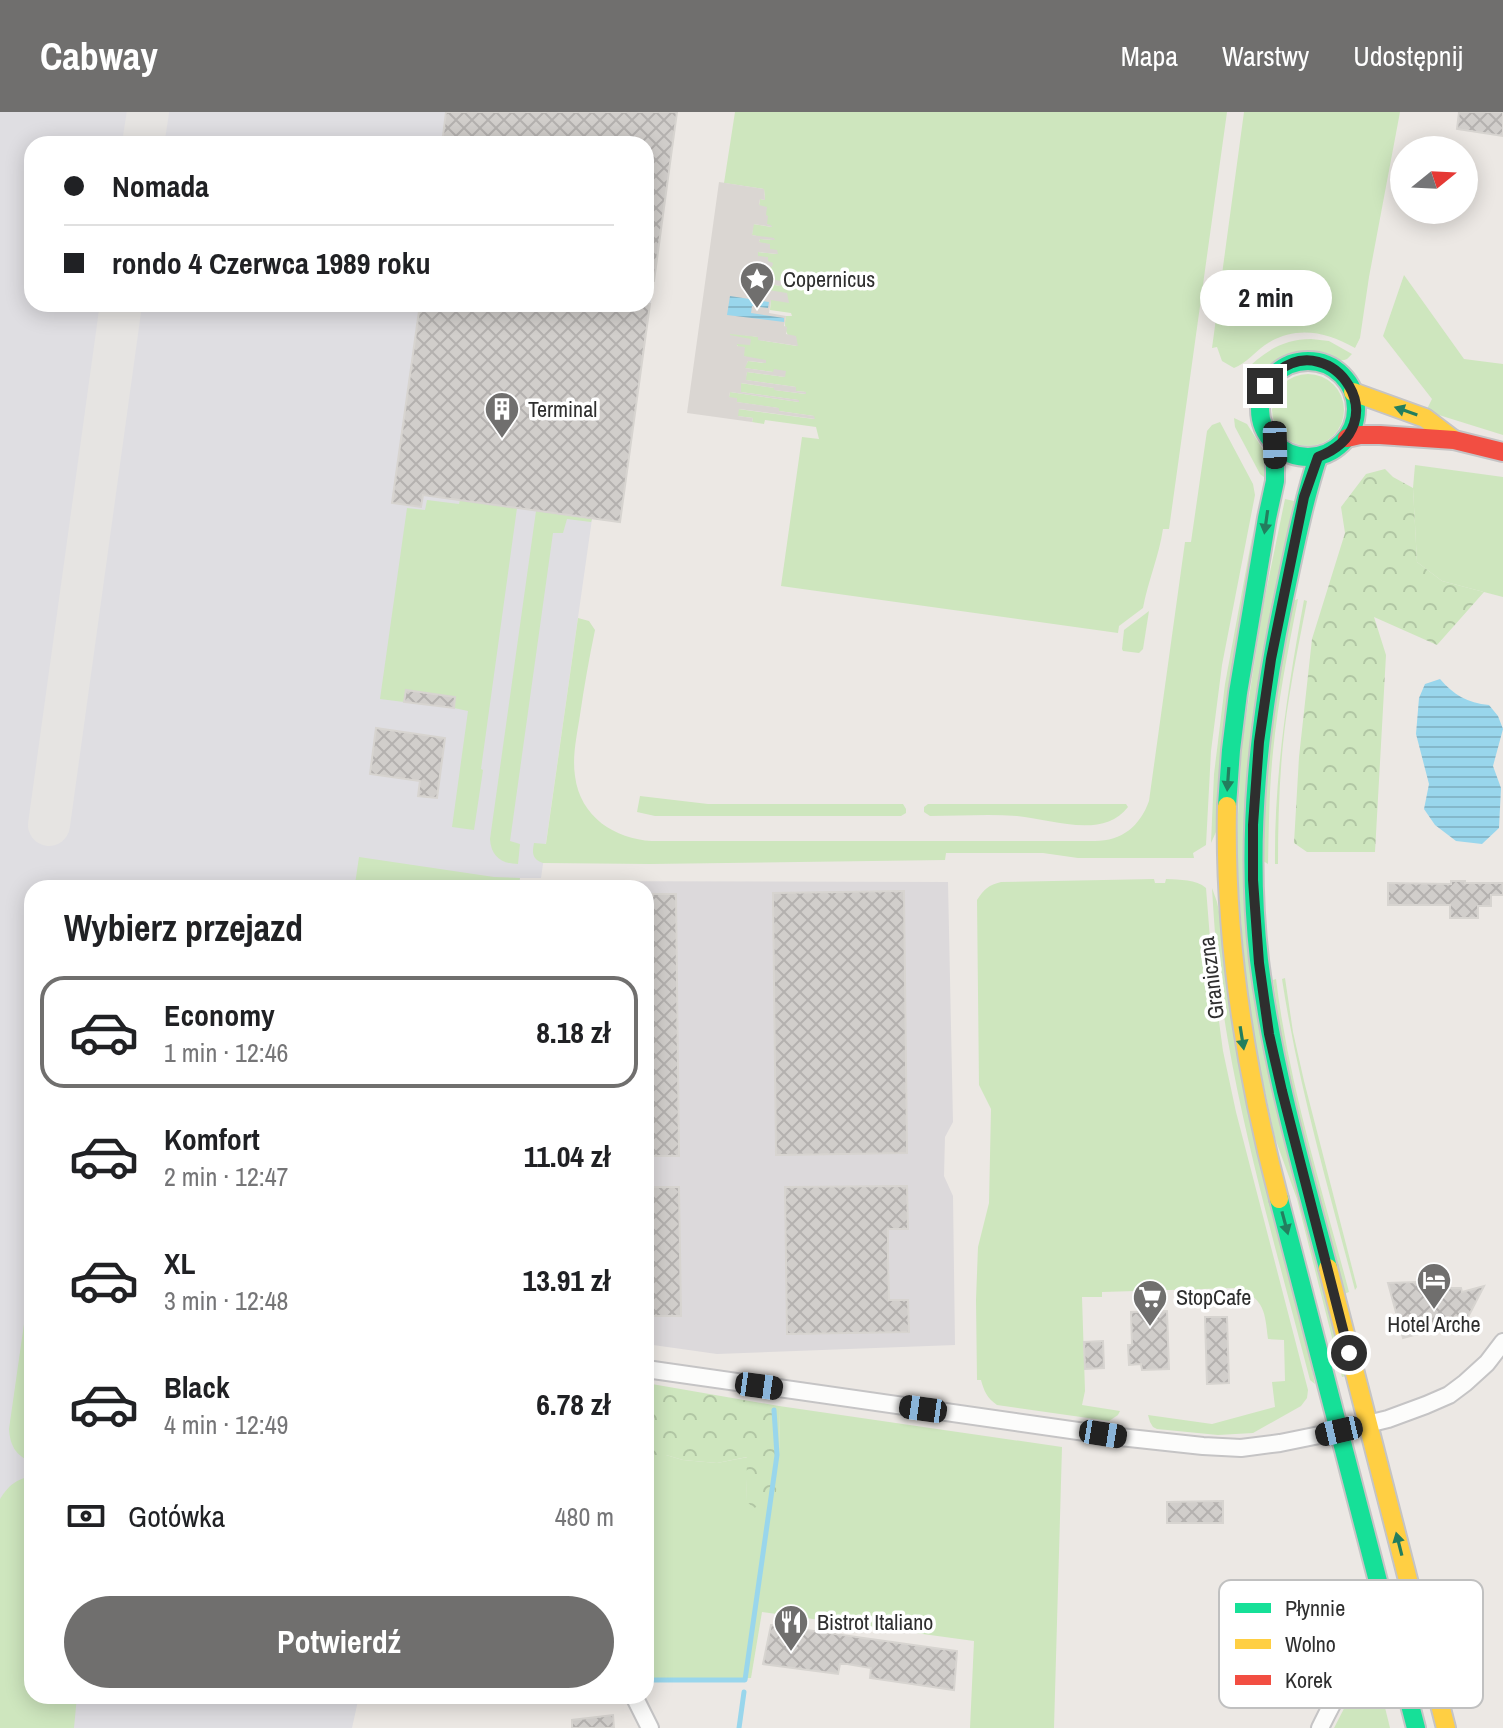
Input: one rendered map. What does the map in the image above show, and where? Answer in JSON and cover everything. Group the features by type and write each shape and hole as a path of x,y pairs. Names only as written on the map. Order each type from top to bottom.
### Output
{"main road":[{"path":"1299,362 1324,363 1340,373 1353,392 1356,405 1355,418 1347,438 1318,457 1291,455 1275,445 1260,420 1259,403 1265,386 1276,372 1299,362"},
{"path":"1353,392 1425,418 1454,440"},
{"path":"1347,438 1367,435 1454,440 1503,452"},
{"path":"1307,490 1342,458 1369,444 1398,436"},
{"name":"Graniczna","path":"1275,445 1275,483 1268,510 1230,751 1226,821 1228,921 1235,992 1254,1100 1377,1580"},
{"path":"1318,457 1307,490 1271,659 1259,742 1253,825 1254,897 1262,990 1272,1049 1408,1580"},
{"name":"Graniczna","path":"1411,1708 1416,1728"},
{"path":"1441,1708 1446,1728"}],"street":[{"path":"654,1370 1120,1437 1241,1448 1267,1446 1339,1431 1426,1405 1449,1395 1476,1374 1503,1342"},
{"path":"638,1704 650,1728"},
{"path":"1320,1728 1330,1708"}],"shaded area":[{"path":"0,112 677,112 654,277 654,136 24,136 24,312 649,312 620,522 592,519 541,878 24,880 24,1704 357,1704 352,1728 0,1728"},
{"path":"719,182 764,189 765,200 760,199 759,205 767,207 767,224 772,227 754,224 752,235 774,238 760,239 759,242 770,244 770,249 777,250 778,254 758,252 758,256 768,257 768,261 773,263 772,267 754,264 753,269 767,271 766,274 747,272 746,276 782,281 781,286 757,282 755,288 787,293 789,303 771,300 769,313 786,316 786,334 796,336 798,346 730,334 751,339 750,345 737,344 745,347 744,356 766,360 766,363 748,361 745,368 786,371 785,377 747,372 746,380 796,387 796,391 806,392 774,390 741,383 741,392 799,402 730,392 729,397 737,398 737,402 779,408 779,411 814,416 815,419 739,409 738,416 753,418 752,422 687,413"},
{"path":"654,881 948,882 953,1122 945,1137 944,1176 953,1196 955,1345 717,1354 654,1345"}],"green space":[{"path":"735,112 1227,112 1169,529 1163,529 1143,608 1119,626 1118,633 781,586 802,437 819,439 816,427 765,420 764,424 752,422 753,418 737,416 738,409 814,419 814,416 736,402 729,397 730,392 799,402 741,392 740,383 775,390 806,392 796,391 796,387 745,380 747,372 785,377 744,368 748,361 765,363 743,356 729,336 730,333 759,337 759,340 797,346 786,329 786,316 792,316 791,313 770,310 771,300 755,288 756,282 781,286 746,276 746,272 766,271 753,269 753,264 768,262 757,256 758,252 777,254 759,242 760,239 774,240 752,235 753,224 772,227 767,224 766,215 759,206 760,199 765,200 764,189 724,183"},
{"path":"1244,112 1400,112 1395,136 1390,136 1390,165 1360,338 1355,348 1321,334 1299,333 1276,339 1234,368 1222,361 1217,347 1212,348"},
{"path":"1404,275 1464,359 1503,364 1503,435 1426,411 1432,399 1383,336"},
{"path":"1311,339 1329,341 1352,354 1343,360 1320,351 1295,353 1260,370 1243,373 1273,348"},
{"path":"1308,374 1328,380 1338,390 1344,410 1338,430 1328,440 1308,446 1288,440 1278,430 1272,410 1278,390 1288,380"},
{"path":"1234,418 1247,424 1264,451 1264,477 1235,427"},
{"path":"1220,422 1253,484 1255,495 1222,665 1211,751 1206,845 1193,853 1194,858 946,853 945,860 650,864 543,863 535,858 534,843 546,844 578,618 589,621 595,630 575,746 578,790 592,814 625,836 652,841 1095,841 1122,835 1141,818 1149,801 1185,542 1191,542 1207,431"},
{"path":"1415,465 1503,477 1503,597 1442,581 1417,562 1413,488"},
{"path":"1385,469 1413,488 1417,562 1442,581 1484,592 1437,645 1374,617 1386,655 1375,852 1307,852 1294,843 1299,757 1312,639 1345,533 1341,507 1366,474"},
{"path":"1285,499 1294,501 1244,831 1346,1376 1342,1377 1297,1199 1275,1138 1248,1013 1236,851 1242,743 1263,606"},
{"path":"427,500 459,504 460,500 517,508 474,830 452,827 468,711 454,708 455,697 406,690 404,702 380,699 407,508 425,510"},
{"path":"536,511 592,519 591,522 567,519 563,533 553,533 510,841 520,844 518,864 498,858 492,850 490,839"},
{"path":"1253,532 1216,832 1211,843 1214,774 1225,684"},
{"path":"1298,599 1275,733 1268,864 1263,861 1263,827 1270,733 1292,601"},
{"path":"1304,600 1307,601 1283,739 1278,864 1275,864 1283,731"},
{"path":"1149,611 1143,649 1139,653 1123,651 1124,630"},
{"path":"640,796 708,804 903,804 906,813 901,816 655,816 637,812"},
{"path":"928,804 1126,804 1128,807 1105,823 1076,825 1017,816 930,816 924,812"},
{"path":"359,857 520,878 520,880 356,880"},
{"path":"1154,879 1155,883 1165,883 1166,879 1188,880 1206,888 1223,1051 1308,1390 1301,1406 1253,1433 1218,1435 1157,1429 1148,1415 1212,1424 1275,1407 1272,1382 1285,1381 1284,1340 1268,1339 1262,1308 1253,1297 1236,1288 1102,1292 1102,1297 1082,1297 1085,1391 1082,1405 1120,1411 1109,1421 997,1405 986,1394 981,1380 977,1380 978,1247 989,1203 991,1109 979,1085 977,900 987,888 1001,882"},
{"path":"1212,888 1315,1384 1310,1380 1236,1084 1222,1003"},
{"path":"1285,978 1293,1032 1357,1287 1355,1290 1305,1096 1282,979"},
{"path":"1276,979 1298,1098 1349,1292 1344,1294 1285,1062 1273,980"},
{"path":"24,1324 24,1458 15,1450 9,1429"},
{"path":"654,1384 779,1406 780,1461 775,1499 754,1508 746,1501 747,1457 717,1463 654,1455"},
{"path":"779,1406 1062,1447 1054,1728 970,1728 974,1641 762,1612 751,1678 654,1680 654,1455 717,1463 748,1457 746,1501 780,1461"},
{"path":"22,1479 24,1704 76,1704 74,1728 0,1728 0,1499 13,1483"},
{"path":"1344,1708 1385,1708 1390,1728 1334,1728"}],"water":[{"path":"730,296 769,302 768,308 752,306 751,313 784,318 784,322 727,315"},
{"path":"1440,679 1462,697 1489,705 1503,729 1493,766 1501,788 1499,828 1482,844 1456,841 1435,825 1424,809 1429,784 1416,734 1419,698 1425,684"}],"building":[{"path":"446,112 677,112 654,281 654,136 443,136"},
{"path":"1459,112 1503,112 1503,136 1457,129"},
{"name":"Terminal","path":"419,312 649,312 620,522 423,495 421,507 392,503"},
{"path":"406,690 455,697 454,708 404,702"},
{"path":"376,728 445,738 437,798 418,796 420,781 370,774"},
{"path":"1451,881 1503,883 1503,895 1491,895 1491,906 1478,906 1478,918 1450,918 1450,905 1388,905 1388,883 1451,884"},
{"path":"904,891 907,1153 776,1155 773,893"},
{"path":"654,894 676,894 679,1156 654,1156"},
{"path":"907,1186 908,1229 888,1229 888,1259 889,1300 908,1300 909,1332 787,1334 785,1187"},
{"path":"654,1187 679,1187 681,1316 654,1316"},
{"name":"Hotel Arche","path":"1419,1282 1422,1292 1437,1288 1461,1288 1462,1292 1484,1286 1466,1321 1403,1338 1388,1283"},
{"name":"StopCafe","path":"1167,1311 1169,1369 1142,1370 1141,1364 1129,1365 1131,1312"},
{"path":"1205,1317 1227,1317 1229,1383 1207,1384"},
{"path":"1103,1341 1104,1368 1085,1369 1084,1342"},
{"path":"1223,1501 1223,1523 1167,1523 1167,1502"},
{"path":"771,1625 957,1651 954,1690 870,1678 871,1668 847,1664 840,1664 838,1674 763,1664"},
{"path":"613,1715 614,1728 572,1728 572,1720"}],"waterway":[{"path":"654,1680 745,1680 777,1455 774,1410"},
{"path":"739,1728 744,1692"}],"taxiway":[{"path":"144,136 148,112"},
{"path":"49,825 120,312"}],"traffic: fast":[{"path":"1308,361 1326,365 1342,375 1352,391 1356,409 1352,427 1342,443 1326,453 1308,457 1290,453 1274,443 1264,427 1260,409 1264,391 1274,375 1290,365 1308,361"},
{"path":"1227,806 1238,693 1275,481 1275,445"},
{"path":"1318,457 1295,545 1275,643 1261,733 1253,869 1259,960 1271,1038 1328,1268"},
{"path":"1279,1199 1378,1580"},
{"path":"1411,1708 1416,1728"}],"traffic: slow":[{"path":"1353,392 1425,418 1454,440"},
{"path":"1227,806 1229,906 1239,1004 1256,1102 1279,1199"},
{"path":"1328,1268 1408,1580"},
{"path":"1441,1708 1446,1728"}],"traffic: jam":[{"path":"1347,438 1380,435 1454,440 1503,452"}],"place":[{"name":"Copernicus","path":"757,310"},
{"name":"Terminal","path":"502,440"},
{"name":"Hotel Arche","path":"1434,1311"},
{"name":"StopCafe","path":"1150,1328"},
{"name":"Bistrot Italiano","path":"791,1653"}],"route":[{"path":"1265,386 1276,372 1290,364 1307,361 1324,363 1347,381 1356,405 1351,431 1331,451 1318,457 1304,497 1271,659 1259,742 1253,825 1259,963 1269,1034 1349,1353"}]}
